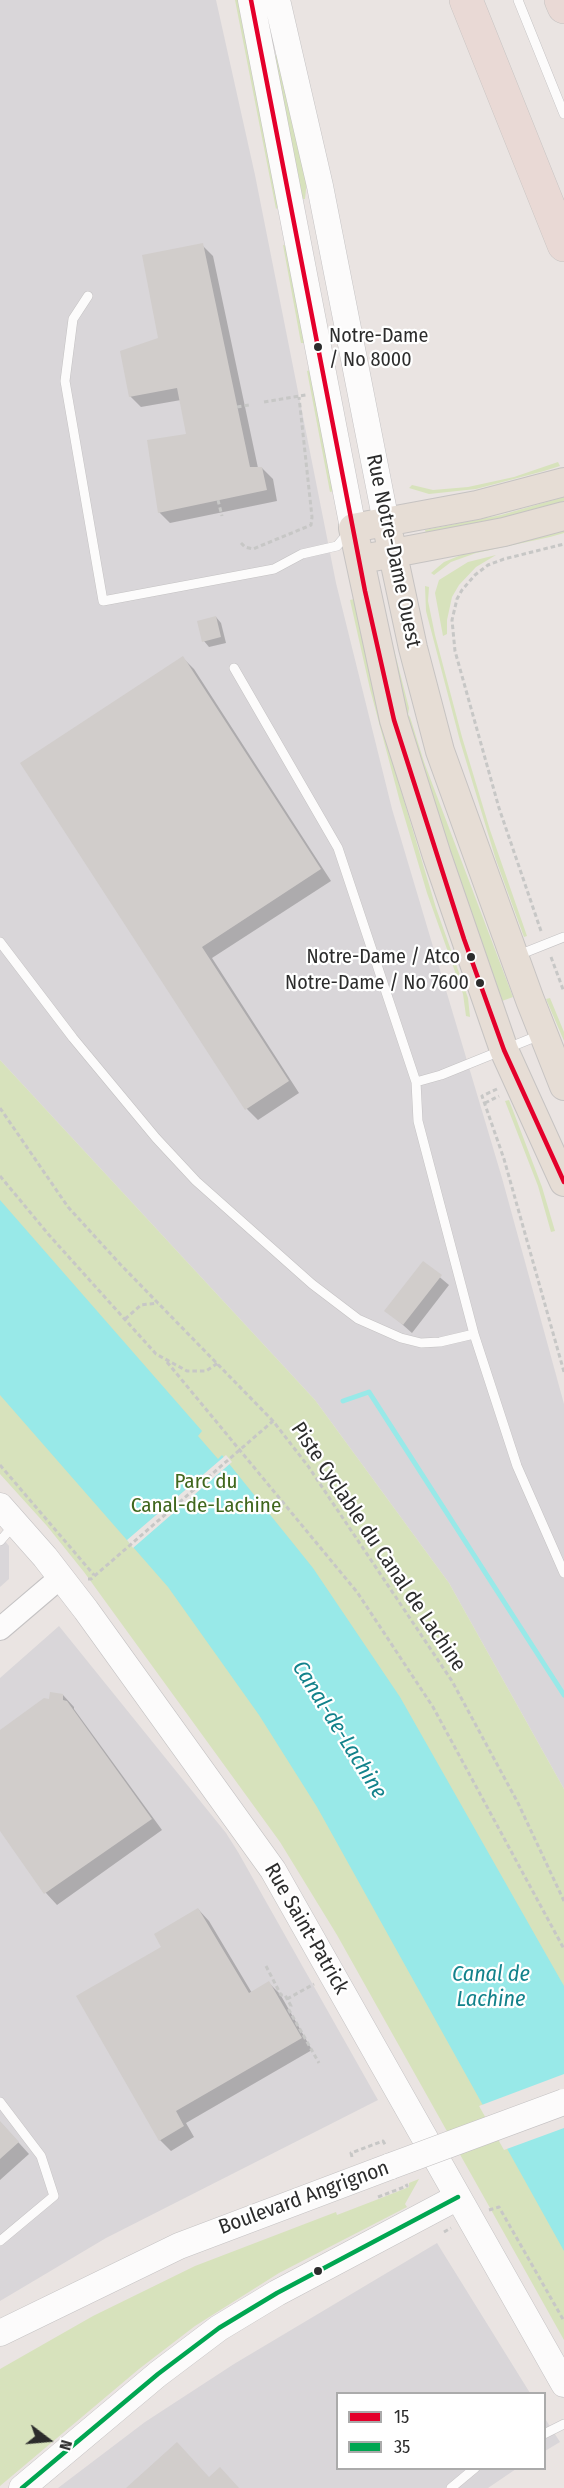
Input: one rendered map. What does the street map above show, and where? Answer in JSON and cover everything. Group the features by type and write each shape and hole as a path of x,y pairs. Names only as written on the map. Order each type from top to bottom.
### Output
{"highway":[{"path":"466,0 564,245"},
{"path":"561,0 564,7"}],"main road":[{"name":"Rue Notre-Dame Ouest","path":"251,0 349,544 394,720 464,939 504,1050 564,1182"},
{"name":"Rue Notre-Dame Ouest","path":"277,0 320,186 392,552 413,648 440,751 542,1034 561,1072"},
{"path":"349,544 386,522 477,505 564,482"},
{"path":"349,544 392,552 504,532 564,516"},
{"name":"Rue Saint-Patrick","path":"5,1524 61,1577 273,1870 564,2384"},
{"name":"Boulevard Angrignon","path":"0,2333 179,2246 564,2102"},
{"path":"22,2488 158,2374 219,2328 277,2293 458,2197"},
{"name":"Boulevard Angrignon","path":"0,2352 51,2310"}],"street":[{"path":"0,1629 61,1577"}],"lane":[{"path":"518,0 564,114"},
{"path":"88,296 73,319 65,381 103,601 258,573 274,569 302,554 349,544"},
{"path":"234,668 338,848 416,1082 418,1121 474,1334 517,1466 564,1573"},
{"path":"514,956 564,937"},
{"path":"0,942 73,1038 156,1138 203,1188 312,1284 358,1319 401,1338 422,1343 440,1342 474,1334"},
{"path":"416,1082 441,1075 542,1034"},
{"path":"0,2102 40,2156 54,2196 0,2241"},
{"path":"546,2433 564,2424"},
{"path":"451,2488 474,2470"}],"path":[{"path":"264,402 308,394"},
{"path":"241,543 253,549 310,525 312,517 299,397"},
{"path":"237,407 249,405"},
{"path":"218,500 222,516"},
{"name":"Rue Notre-Dame Ouest","path":"541,930 499,808 452,641 453,610 462,590 474,575 496,561 564,544"},
{"path":"551,957 564,992"},
{"path":"497,1089 482,1096 504,1159 564,1372"},
{"path":"485,1103 500,1096"},
{"name":"Piste Cyclable du Canal de Lachine","path":"0,1108 68,1207 273,1421 308,1466 452,1681 518,1803 564,1901"},
{"path":"0,1176 124,1319 156,1354 167,1362 357,1592 419,1685 564,1949"},
{"path":"124,1319 141,1305 158,1303"},
{"path":"167,1362 194,1372 206,1371 218,1363"},
{"path":"91,1579 273,1421"},
{"path":"0,1465 94,1575"},
{"path":"266,1966 281,1995 285,1995 291,2006 289,2010 319,2063"},
{"path":"287,1999 319,1982"}],"shaded area":[{"path":"0,0 216,0 255,175 336,583 392,809 502,1178 564,1404 564,1789 449,1583 315,1400 0,1060"},
{"path":"0,1535 9,1546 9,1579 0,1587"},
{"path":"59,1626 226,1833 378,2100 106,2238 0,2301 0,1678"},
{"path":"437,2243 529,2392 336,2392 336,2470 515,2470 488,2488 58,2488 145,2422 234,2364"},
{"path":"546,2420 560,2442 546,2450"}],"green space":[{"path":"235,0 239,0 279,206 276,209"},
{"path":"279,55 307,180 305,199 301,199 273,56"},
{"path":"283,245 287,246 305,343 301,343"},
{"path":"310,370 334,491 330,492 307,371"},
{"path":"558,462 560,466 476,489 429,494 409,488 412,485 433,490 468,487 514,477"},
{"path":"564,497 564,501 528,514 426,534 425,530 501,515"},
{"path":"564,529 564,533 550,537 476,553 451,562 434,575 431,573 444,562 471,551"},
{"path":"496,555 476,567 459,585 452,597 447,620 447,634 443,636 435,593 439,580 468,562"},
{"path":"425,586 429,587 428,601 435,635 462,737 490,830 527,936 524,937 496,860 460,741 426,611"},
{"path":"354,599 394,767 436,908 468,998 470,1017 466,1016 463,994 427,893 400,802 370,689 350,600"},
{"path":"392,642 409,708 408,715 424,762 513,997 502,1001 412,742"},
{"path":"550,998 564,1032 564,1041 546,999"},
{"name":"Parc du Canal-de-Lachine","path":"0,1060 315,1400 449,1583 564,1789 564,2340 337,1935 280,1842 84,1572 47,1526 0,1474"},
{"path":"509,1100 542,1187 555,1231 551,1232 538,1186 505,1101"},
{"path":"419,2179 405,2204 407,2207 279,2273 195,2326 139,2369 0,2486 0,2369 93,2316 195,2266 336,2212 337,2215 376,2200 409,2187 409,2183"}],"water":[{"name":"Canal de Lachine","path":"0,1200 202,1431 198,1436 218,1459 222,1455 313,1568 400,1697 564,1986 564,2251 317,1807 259,1715 168,1587 0,1395"}],"pier":[{"path":"226,1455 232,1462 133,1548 127,1540"},
{"path":"564,2074 564,2128 504,2150 479,2106"}],"building":[{"path":"203,243 250,467 262,467 267,490 158,513 147,440 186,434 177,388 129,397 120,351 158,338 142,255"},
{"path":"216,616 221,637 202,642 197,621"},
{"path":"183,656 321,869 202,947 289,1081 245,1110 20,763"},
{"path":"423,1261 442,1275 403,1325 384,1311"},
{"path":"50,1692 63,1694 63,1700 67,1701 152,1819 44,1894 0,1831 0,1730 44,1698 49,1699"},
{"path":"198,1908 249,1993 269,1981 302,2038 176,2111 184,2126 159,2141 76,1996 161,1947 154,1934"},
{"path":"0,2121 19,2142 0,2159"},
{"path":"177,2442 209,2477 220,2467 239,2488 126,2488"}],"waterway":[{"path":"343,1401 369,1392 564,1695"}],"transit line":[{"name":"15","path":"251,0 365,591 394,720 464,939 504,1050 564,1182"},
{"name":"35","path":"22,2488 158,2374 219,2328 277,2293 458,2197"}],"place":[{"name":"Notre-Dame / No 8000","path":"318,347"},
{"name":"Notre-Dame / Atco","path":"471,957"},
{"name":"Notre-Dame / No 7600","path":"480,983"}],"water label":[{"name":"Canal-de-Lachine","path":"339,1730"}]}
